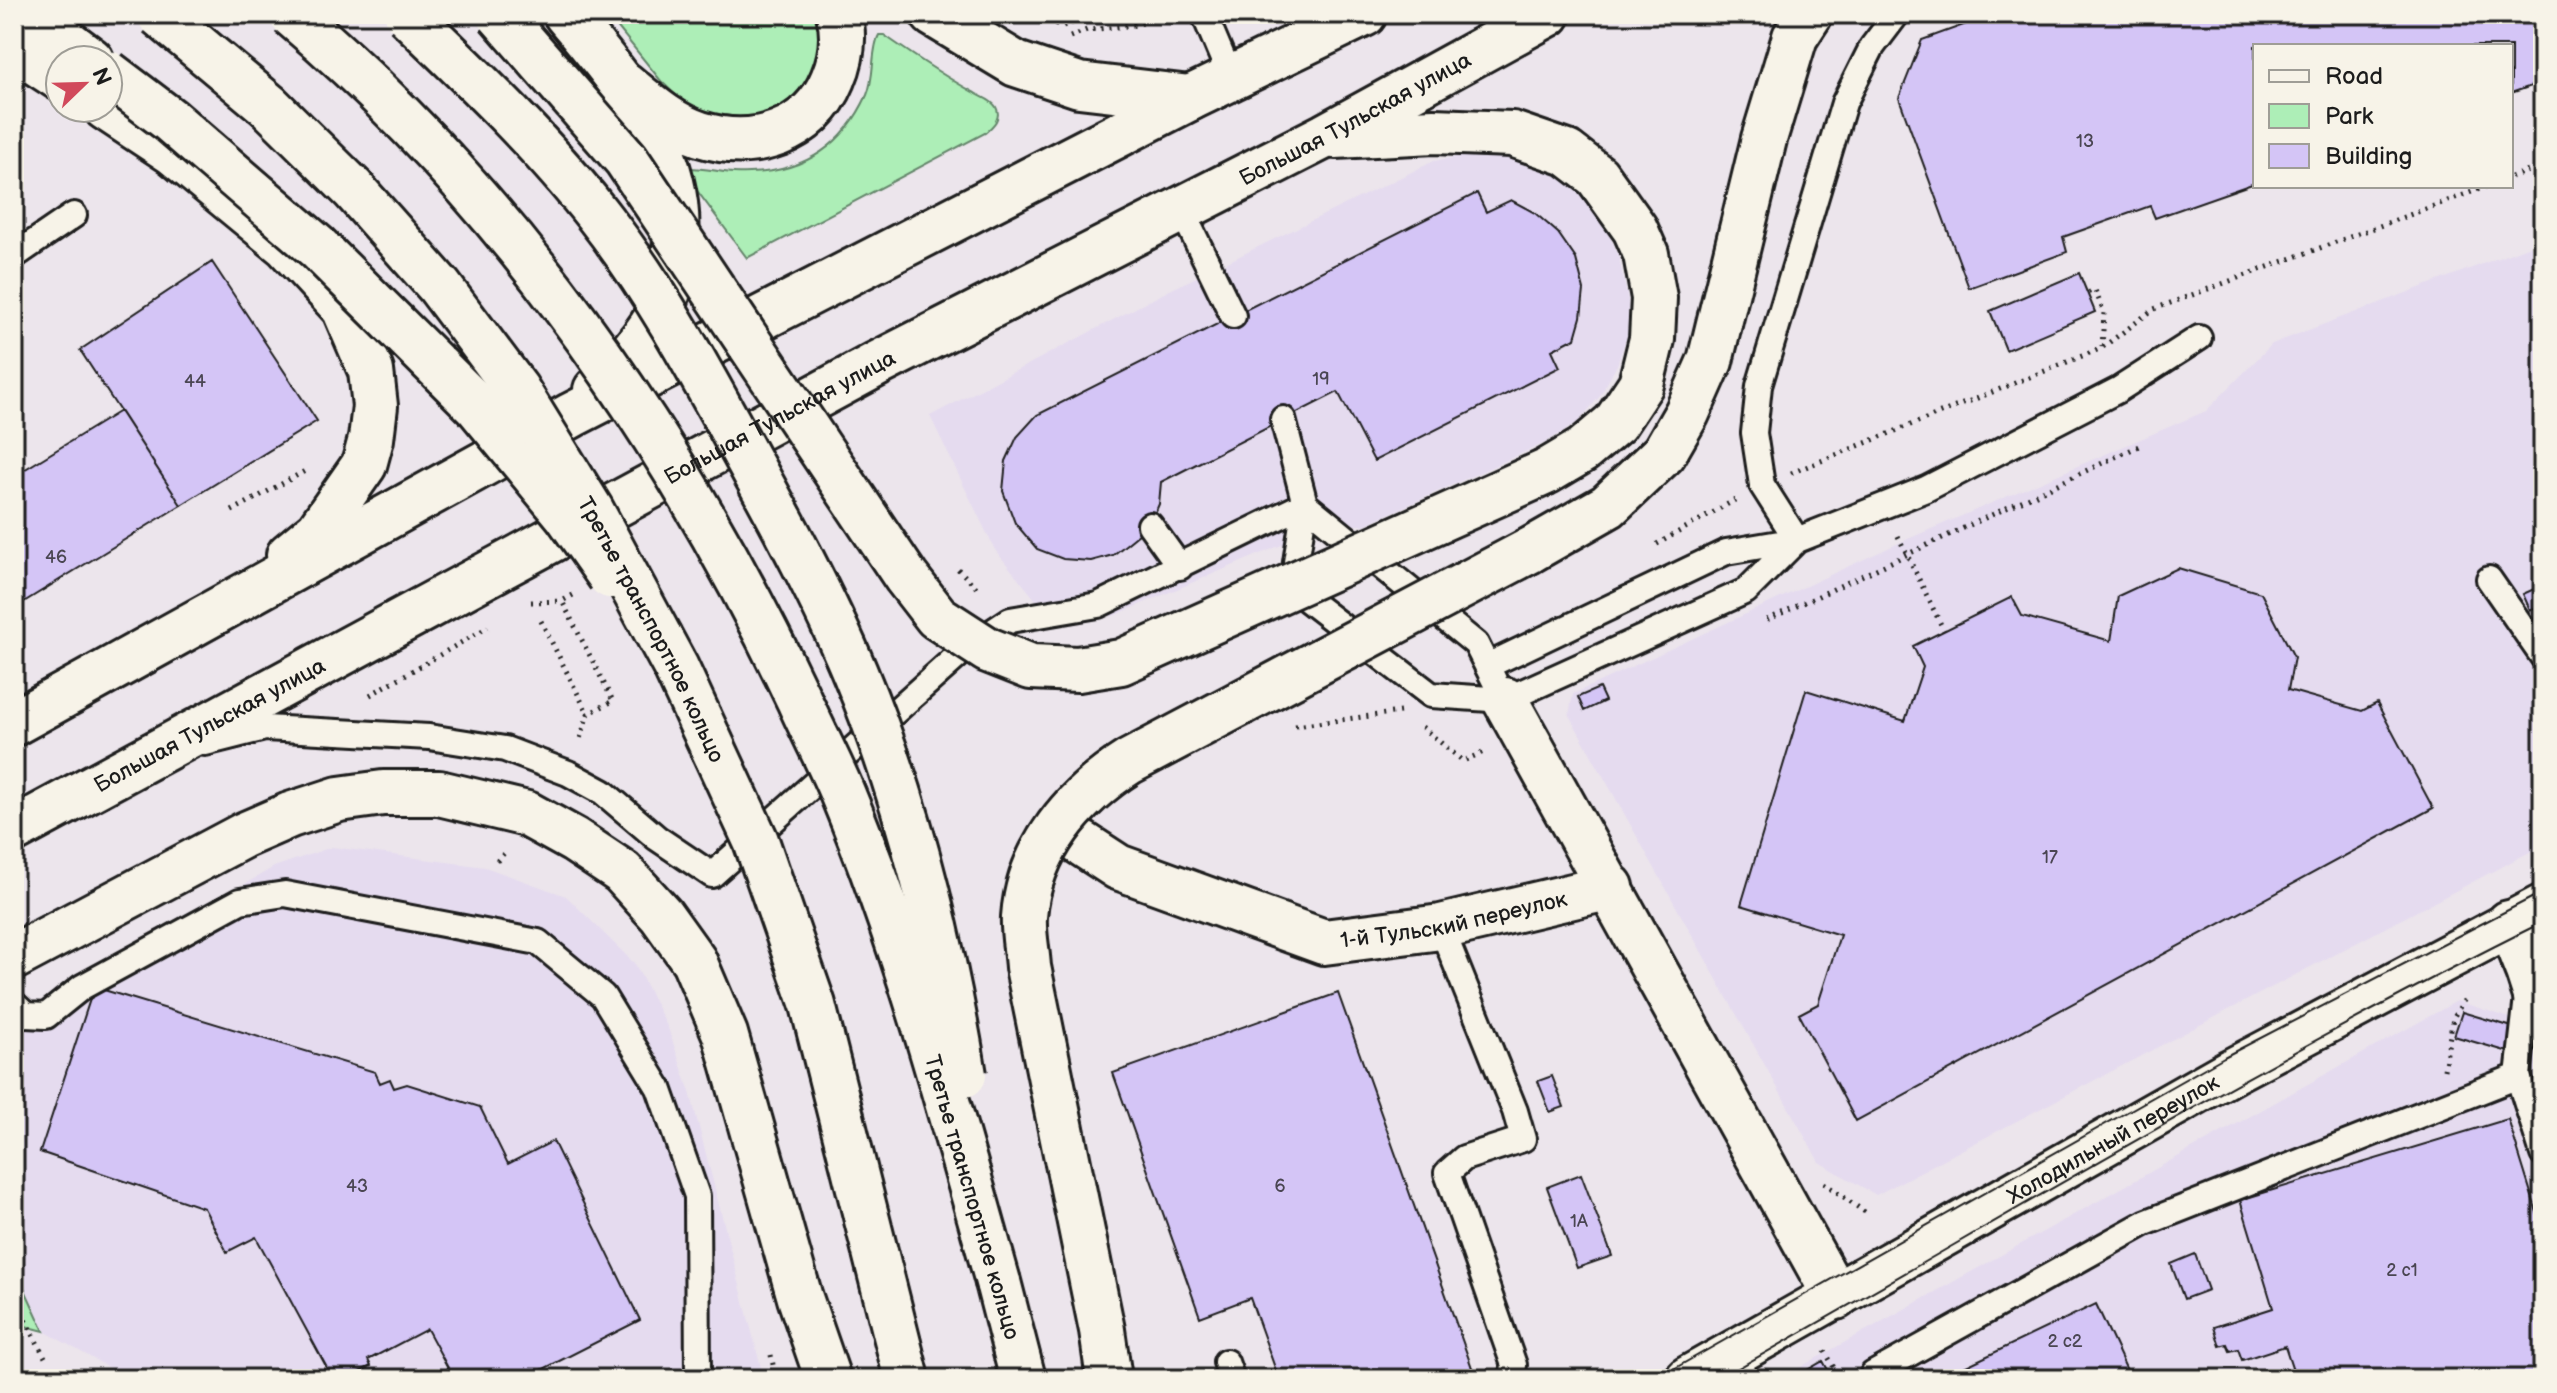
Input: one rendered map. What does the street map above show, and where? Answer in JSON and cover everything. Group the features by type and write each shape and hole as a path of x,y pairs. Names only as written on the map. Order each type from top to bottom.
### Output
{"main road":[{"path":"30,14 70,44"},
{"name":"Третье транспортное кольцо","path":"159,14 269,106 353,189 439,286 517,390 591,510 676,668 756,841 813,1005 907,1379"},
{"name":"Третье транспортное кольцо","path":"291,14 415,129 507,231 607,363 695,500 765,629 843,794 910,977 1023,1379"},
{"path":"407,14 495,99 597,213 674,323 795,545 842,644 899,789 929,905 958,1036 998,1282"},
{"path":"499,14 626,159 906,577 937,617 988,650 1031,667 1078,669 1121,662 1546,472 1583,450 1615,423 1641,384 1652,339 1654,298 1646,254 1635,229 1597,176 1567,153 1512,134 1434,131 1325,136"},
{"path":"566,14 624,84 654,132 672,182 678,241 665,302 631,355 572,415"},
{"path":"624,84 664,117 699,134 732,140 757,140 781,134 807,119 827,95 840,62 843,30 839,14"},
{"path":"933,14 1016,64 1079,85 1190,98"},
{"path":"15,718 230,604 572,415 1190,98 1364,14"},
{"name":"Большая Тульская улица","path":"14,830 140,759 877,364 1325,136 1548,14"},
{"path":"1109,1379 1102,1330 1028,967 1024,917 1033,872 1050,836 1075,803 1100,780 1515,559 1608,506 1664,453 1700,388 1720,322 1764,139 1795,37 1810,14"},
{"path":"14,48 44,68"},
{"path":"124,85 170,120 317,247 478,407 567,515 676,668"},
{"path":"124,120 174,153 287,246 344,308 371,371 375,406 364,465 318,531 230,604"},
{"path":"1496,683 1836,1297"},
{"path":"14,957 244,835 290,815 339,799 383,793 439,793 527,814 622,872 661,915 694,961 725,1034 800,1298 828,1379"},
{"name":"1-й Тульский переулок","path":"1075,839 1118,867 1324,942 1441,927 1611,887"},
{"path":"2526,915 2528,971 2543,1017"},
{"name":"Холодильный переулок","path":"1688,1379 2232,1071 2526,915"}],"lane":[{"path":"1204,14 1231,78"},
{"path":"1797,540 1762,485 1754,433 1759,386 1844,103 1872,47 1897,14"},
{"path":"1181,209 1233,316"},
{"path":"14,256 74,215"},
{"path":"1496,683 1726,552 1797,540 1926,489 2118,390 2199,338"},
{"path":"1283,419 1305,504 1292,588 1431,695 1496,683 1746,591 1797,540"},
{"path":"1305,504 1476,644 1496,683"},
{"path":"140,759 265,728 429,737 505,749 568,773 603,792 657,838 712,875 963,651 1010,620 1098,605 1305,504"},
{"path":"1150,525 1180,567"},
{"path":"2489,579 2543,657"},
{"path":"14,1004 26,1015 46,1016 82,987 240,901 285,894 538,942 603,996 659,1088 697,1196 698,1379"},
{"path":"1441,927 1515,1111 1523,1139 1464,1158 1447,1173 1514,1365 1512,1379"},
{"path":"2528,971 2518,1076 2543,1154"},
{"path":"1876,1379 1873,1374 2145,1223 2518,1076"}],"path":[{"path":"1025,14 1063,26 1097,14"},
{"path":"1111,14 1137,25"},
{"path":"1087,30 1137,25 1164,14"},
{"path":"2513,176 2543,166"},
{"path":"2102,348 2154,309 2483,188"},
{"path":"232,511 306,471"},
{"path":"1883,507 1944,631"},
{"path":"519,609 533,601 562,601"},
{"path":"541,621 588,714"},
{"path":"370,695 492,625"},
{"path":"2437,1108 2453,1018 2468,992"},
{"path":"14,1299 47,1361"},
{"path":"1823,1346 1841,1379"},
{"path":"770,1349 776,1379"}],"shaded area":[{"path":"1473,154 1522,160 1559,177 1582,195 1601,218 1618,254 1628,299 1628,333 1617,365 1600,396 1578,422 1545,443 1364,525 1329,525 1113,616 1085,617 1040,605 995,550 930,416 1168,291 1434,161"},
{"path":"2543,241 2543,845 1876,1195 1819,1162 1569,715 1573,694 1901,542 2206,411 2272,344"},
{"path":"332,847 485,867 566,896 635,964 668,1028 690,1092 764,1379 129,1379 44,1331 14,1266 14,1023 41,1004 274,867"},
{"path":"2457,1001 2535,1026 2543,1051 2543,1379 1779,1379"}],"green space":[{"path":"607,14 818,14 823,46 817,75 788,106 763,116 709,113 685,104 661,81"},
{"path":"879,35 884,35 940,73 992,102 998,111 996,122 985,133 747,258 684,173 686,168 734,173 777,170 796,165 830,146 844,132 867,95"},
{"path":"14,1266 44,1331 14,1323"}],"building":[{"path":"1994,14 2543,14 2543,82 2513,92 2513,44 2253,44 2253,184 2155,218 2150,206 2063,237 2067,252 1969,288 1899,98 1922,40"},
{"path":"1477,193 1486,212 1511,200 1535,213 1558,233 1576,259 1584,290 1581,317 1575,338 1552,350 1560,367 1374,461 1338,392 1161,482 1159,504 1150,525 1113,555 1091,561 1063,559 1037,549 1015,523 1003,491 1006,461 1017,437 1037,415"},
{"path":"212,262 317,421 181,505 80,350"},
{"path":"2079,273 2095,312 2006,350 1990,311"},
{"path":"120,411 181,505 14,608 14,476"},
{"path":"2178,568 2261,593 2294,657 2288,690 2362,711 2377,703 2433,808 1856,1121 1799,1014 1818,1004 1840,935 1741,905 1806,690 1905,721 1923,667 1913,646 2012,597 2022,616 2111,641 2118,596"},
{"path":"2543,585 2543,604 2530,610 2523,594"},
{"path":"1599,688 1605,701 1584,711 1578,697"},
{"path":"94,987 375,1072 380,1083 390,1079 394,1088 407,1084 480,1107 508,1164 553,1141 640,1320 524,1379 454,1379 427,1329 368,1360 371,1366 346,1379 333,1379 256,1237 227,1252 204,1208 40,1152"},
{"path":"1338,993 1476,1379 1279,1379 1250,1298 1200,1317 1113,1073"},
{"path":"2462,1012 2519,1029 2512,1053 2454,1036"},
{"path":"1552,1076 1564,1107 1550,1112 1538,1081"},
{"path":"2508,1119 2543,1232 2543,1379 2296,1379 2285,1346 2242,1360 2238,1349 2230,1351 2227,1344 2220,1346 2214,1327 2273,1308 2240,1200"},
{"path":"1581,1174 1612,1256 1577,1268 1547,1187"},
{"path":"2195,1254 2208,1290 2184,1299 2171,1264"},
{"path":"2096,1304 2131,1379 1939,1379"},
{"path":"1823,1361 1833,1379 1792,1379"}],"tram line":[{"path":"1656,1379 2224,1057 2543,892"},
{"path":"1719,1379 2231,1087 2543,922"},
{"path":"14,1371 31,1379"}]}
